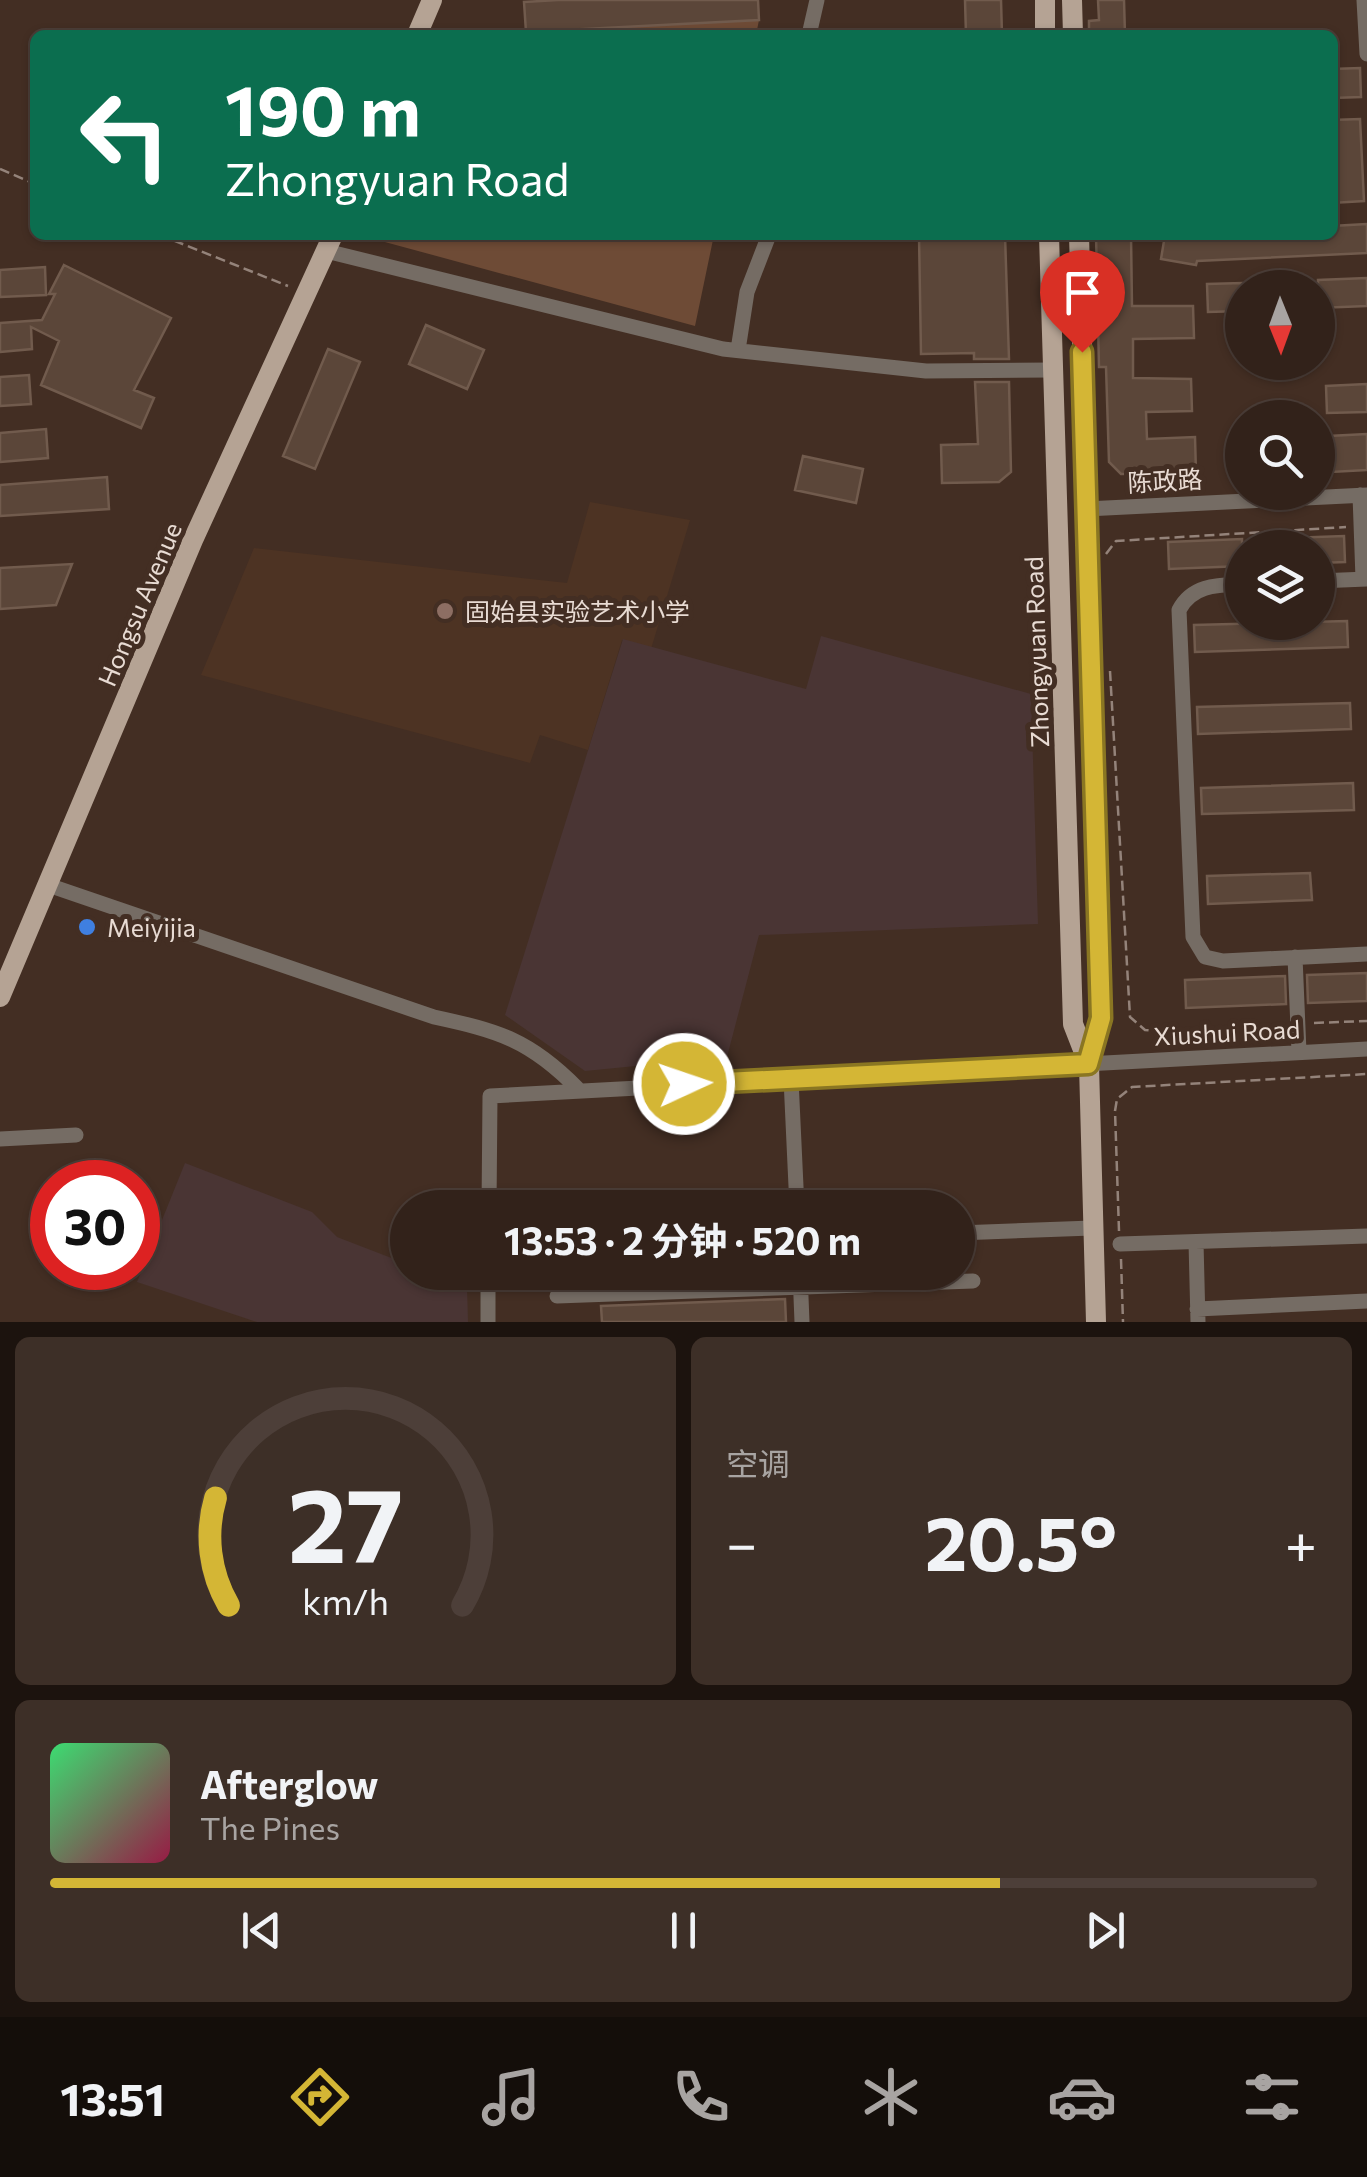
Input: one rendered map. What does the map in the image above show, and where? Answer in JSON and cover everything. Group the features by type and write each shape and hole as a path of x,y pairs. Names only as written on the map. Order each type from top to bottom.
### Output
{"main road":[{"path":"420,30 432,0"},
{"path":"1044,0 1045,30"},
{"path":"1072,0 1074,30"},
{"name":"Zhongyuan Road","path":"1049,240 1073,1024 1088,1064"},
{"name":"Zhongyuan Road","path":"1079,240 1101,1018 1088,1064 1096,1322"},
{"name":"Hongsu Avenue","path":"0,996 193,540 329,243"}],"street":[{"path":"811,30 817,0"},
{"path":"1364,0 1367,54"},
{"path":"738,350 747,292 767,240"},
{"path":"329,243 738,350 926,371 1052,370"},
{"path":"1335,580 1365,579 1363,495"},
{"name":"陈政路","path":"1086,509 1363,495"},
{"path":"1225,586 1198,590 1186,598 1179,610 1191,924 1197,949 1212,960 1367,954"},
{"path":"48,885 434,1016 498,1031 552,1062 578,1089"},
{"path":"1296,957 1299,1052"},
{"name":"Xiushui Road","path":"489,1190 490,1096 1367,1049"},
{"path":"791,1079 796,1190"},
{"path":"0,1139 76,1136"},
{"path":"975,1233 1092,1228"},
{"path":"1120,1244 1367,1236"},
{"path":"1196,1242 1198,1315 1367,1301"},
{"path":"488,1290 488,1322"},
{"path":"557,1296 648,1290"},
{"path":"800,1290 802,1322"}],"path":[{"path":"0,170 30,182"},
{"path":"173,240 308,294"},
{"path":"1123,1322 1117,1099 1124,1092 1146,1084 1367,1074"}],"shaded area":[{"path":"759,20 757,30 558,30"},
{"path":"377,240 713,240 695,326"},
{"name":"固始县实验艺术小学","path":"590,502 690,520 651,649 622,640 588,750 540,735 530,763 201,675 254,548 567,583"},
{"path":"821,636 1031,694 1038,924 759,935 727,1057 585,1071 505,1015 623,639 806,689"},
{"path":"185,1163 312,1212 337,1237 390,1257 390,1290 467,1290 468,1322 257,1322 160,1290 160,1225"}],"building":[{"path":"758,0 759,20 526,30 524,2"},
{"path":"965,0 1001,0 1002,30 966,30"},
{"path":"1098,0 1124,0 1125,30 1089,30 1089,21 1099,20"},
{"path":"1360,68 1361,97 1338,98 1338,69"},
{"path":"1360,119 1364,201 1338,203 1338,120"},
{"path":"1367,224 1367,253 1197,261 1196,265 1161,259 1164,240 1338,240 1338,226"},
{"path":"919,240 1005,240 1009,359 974,359 974,353 921,354"},
{"path":"1096,240 1131,240 1132,306 1193,306 1194,338 1133,339 1133,378 1191,379 1192,411 1146,412 1147,439 1195,437 1196,473 1121,474 1109,462 1106,367 1099,367"},
{"path":"64,265 171,318 134,390 154,398 141,428 41,385 59,341 31,327 32,349 0,352 0,323 42,320 55,294 49,294"},
{"path":"45,267 46,295 0,297 0,270"},
{"path":"1367,278 1367,306 1335,307 1335,279"},
{"path":"1225,283 1225,312 1208,312 1207,284"},
{"path":"426,325 484,350 467,389 409,364"},
{"path":"328,349 360,362 315,469 283,456"},
{"path":"29,375 31,404 0,406 0,377"},
{"path":"975,382 1009,382 1011,472 999,482 942,483 941,445 978,444"},
{"path":"1367,384 1367,412 1335,413 1335,400 1327,400 1326,386"},
{"path":"46,429 48,458 0,462 0,433"},
{"path":"1367,434 1367,470 1335,472 1335,436"},
{"path":"803,456 863,469 856,503 795,490"},
{"path":"107,477 109,509 0,516 0,485"},
{"path":"1335,536 1344,536 1345,562 1335,562"},
{"path":"1225,540 1225,567 1169,569 1168,542"},
{"path":"72,564 56,605 0,609 0,568"},
{"path":"1335,621 1347,621 1348,647 1195,652 1194,625 1225,624 1225,640 1335,640"},
{"path":"1350,703 1351,729 1198,734 1197,707"},
{"path":"1353,783 1354,810 1202,814 1201,788"},
{"path":"1310,873 1312,900 1208,904 1207,876"},
{"path":"1367,973 1367,1001 1308,1003 1307,975"},
{"path":"1285,976 1286,1004 1186,1008 1185,980"},
{"path":"785,1299 786,1322 602,1322 601,1306"}],"place":[{"name":"固始县实验艺术小学","path":"445,611"},
{"name":"Meiyijia","path":"87,927"}],"route":[{"path":"684,1084 1088,1064 1101,1018 1082,352"}]}
